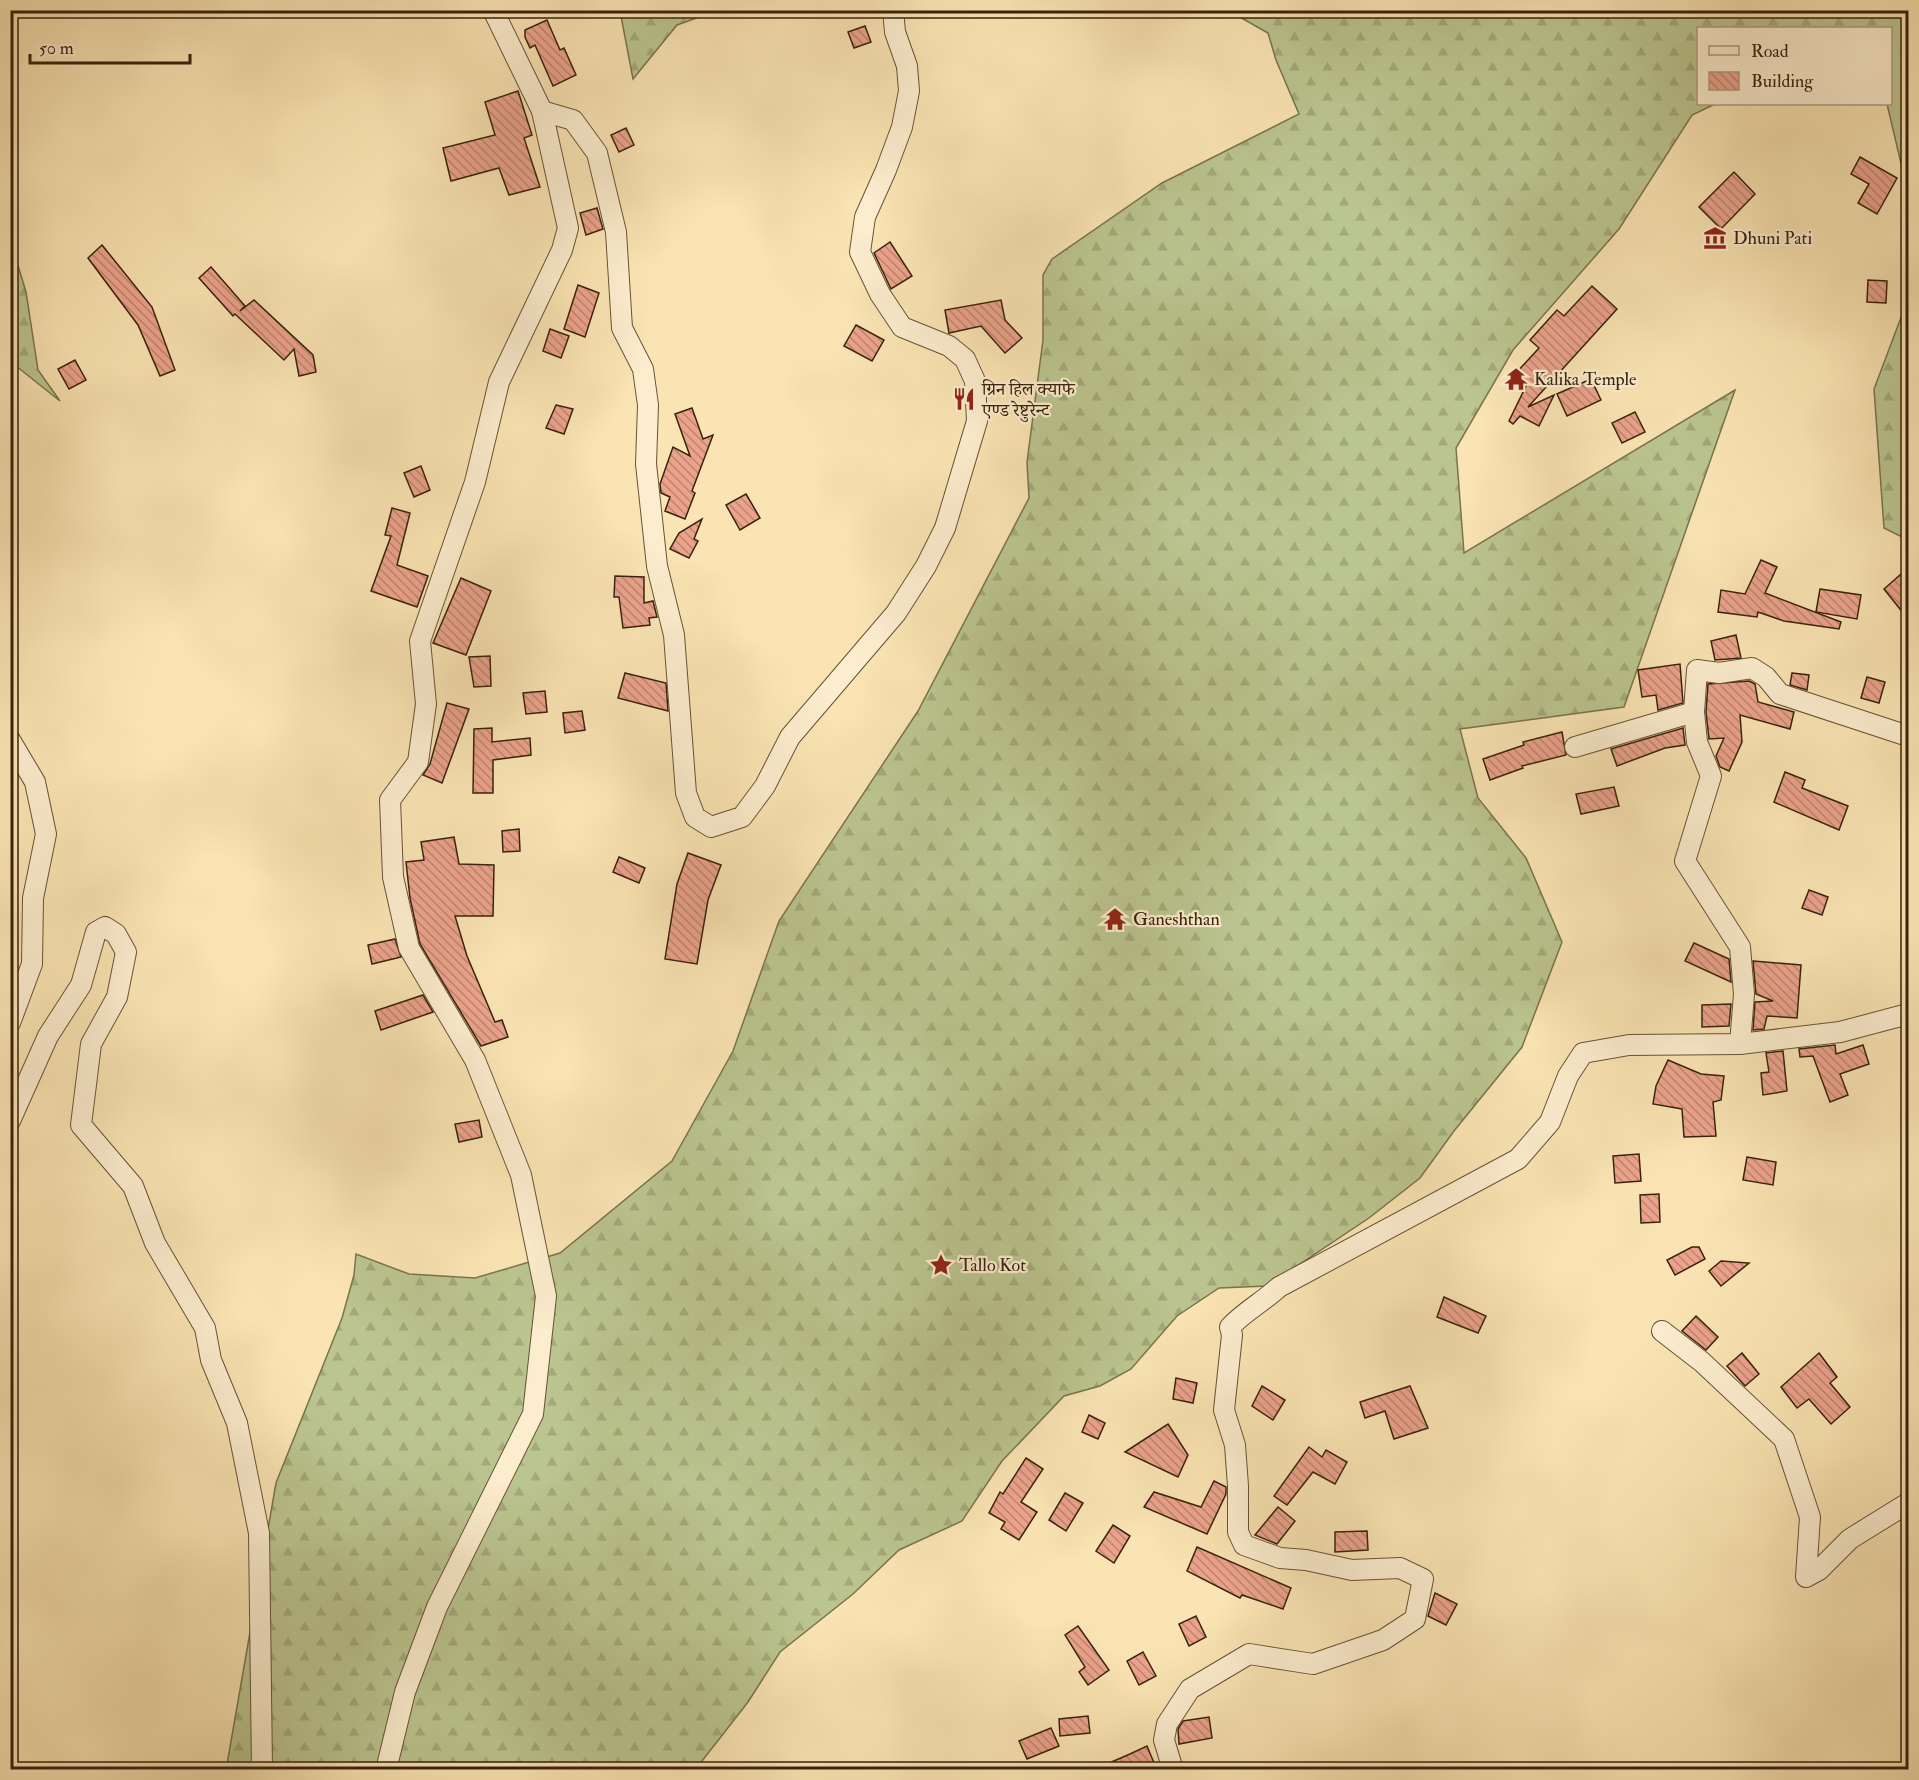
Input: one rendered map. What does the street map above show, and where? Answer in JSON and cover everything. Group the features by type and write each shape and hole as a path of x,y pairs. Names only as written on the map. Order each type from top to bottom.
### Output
{"street":[{"path":"387,1770 405,1692 437,1606 533,1414 546,1296 521,1175 475,1060 409,948 393,877 390,800 418,762 426,704 420,641 475,482 499,382 562,250 567,228 542,111 493,10"},
{"path":"542,111 573,120 597,153 616,232 622,328 644,369 648,405 646,464 657,566 674,635 686,793 695,817 711,827 742,817 765,786 790,737 896,614 926,566 945,528 977,421 975,381 965,359 949,346 902,327 880,294 860,252 865,217 902,127 909,92 908,66 895,32 893,10"},
{"path":"1740,1044 1744,994 1740,947 1685,861 1711,776 1697,742 1694,712 1697,670 1719,673 1752,668 1766,677 1780,694 1908,736"},
{"path":"1575,747 1694,712"},
{"path":"10,740 35,782 46,834 33,898 32,964 10,1023"},
{"path":"10,1121 48,1036 81,985 96,932 105,927 116,934 126,952 117,997 91,1044 81,1125 133,1186 155,1243 205,1328 211,1360 237,1423 260,1533 262,1770"},
{"path":"1173,1770 1164,1740 1167,1724 1190,1689 1250,1654 1313,1664 1383,1640 1415,1619 1423,1578 1400,1568 1352,1569 1306,1560 1280,1558 1244,1545 1238,1532 1235,1445 1224,1410 1232,1335 1230,1327 1242,1314 1260,1305 1279,1287 1518,1159 1550,1122 1568,1076 1583,1053 1629,1044 1740,1044 1840,1032 1908,1014"},
{"path":"1662,1330 1702,1362 1784,1439 1810,1517 1806,1577 1820,1570 1850,1539 1908,1503"}],"green space":[{"path":"620,10 716,11 677,25 633,79"},
{"path":"1229,11 1908,11 1908,193 1887,105 1892,105 1892,27 1697,27 1697,105 1713,105 1692,115 1619,229 1513,350 1456,448 1464,553 1735,390 1624,707 1460,729 1478,798 1526,858 1562,942 1522,1047 1454,1131 1420,1178 1369,1218 1267,1286 1219,1288 1177,1316 1131,1369 1100,1386 1064,1396 1002,1461 962,1521 899,1550 853,1594 780,1652 748,1702 702,1761 702,1769 226,1770 276,1483 342,1318 354,1275 356,1254 409,1274 475,1278 560,1253 672,1161 733,1051 779,921 918,711 1029,498 1027,462 1043,340 1043,275 1052,259 1162,183 1299,114 1276,60 1268,33"},
{"path":"10,239 26,292 38,370 60,401 11,362"},
{"path":"1908,299 1908,540 1884,528 1874,389"}],"building":[{"path":"547,20 560,50 564,48 576,75 553,86 535,45 530,48 525,37 525,30"},
{"path":"865,26 871,42 854,48 848,32"},
{"path":"518,91 532,135 524,138 540,187 509,195 499,168 451,181 443,148 495,135 485,102"},
{"path":"626,128 634,145 619,152 611,135"},
{"path":"1860,157 1897,178 1877,214 1858,203 1869,184 1851,174"},
{"path":"1734,172 1755,194 1721,229 1699,207"},
{"path":"597,208 603,229 586,235 580,213"},
{"path":"890,242 912,276 891,289 874,253"},
{"path":"102,245 152,307 175,370 160,376 138,325 88,258"},
{"path":"211,267 245,306 240,311 254,300 313,355 316,372 299,376 294,349 284,360 235,314 233,316 199,278"},
{"path":"1868,280 1887,281 1886,303 1867,302"},
{"path":"578,285 599,293 585,337 564,329"},
{"path":"1592,286 1617,309 1528,407 1554,395 1539,426 1520,416 1513,424 1509,421 1527,384 1516,373 1539,348 1530,340 1557,310 1564,316"},
{"path":"1001,300 1005,320 1022,338 1005,353 981,326 949,333 945,310"},
{"path":"856,325 884,340 872,361 844,346"},
{"path":"550,329 569,336 561,358 543,351"},
{"path":"75,360 86,380 69,389 58,369"},
{"path":"1591,379 1601,400 1567,416 1557,394"},
{"path":"556,405 573,409 564,434 546,428"},
{"path":"692,408 703,439 713,435 692,491 695,493 685,519 665,511 670,497 661,493 660,484 673,447 690,456 675,414"},
{"path":"1635,412 1645,432 1622,443 1612,423"},
{"path":"421,466 430,490 414,497 404,473"},
{"path":"746,494 760,518 740,530 726,505"},
{"path":"392,508 410,513 397,565 428,576 417,607 371,591 391,536 385,535"},
{"path":"702,519 694,539 698,541 689,558 670,549 679,533"},
{"path":"1761,560 1777,567 1765,593 1841,622 1839,629 1784,621 1758,612 1757,617 1718,612 1721,590 1745,594"},
{"path":"1908,568 1908,619 1884,589"},
{"path":"615,576 644,577 644,603 653,601 657,617 649,618 650,625 623,628 619,597 614,597"},
{"path":"461,578 491,591 466,655 433,643"},
{"path":"1820,589 1861,595 1857,619 1816,612"},
{"path":"1736,635 1741,658 1715,660 1711,641"},
{"path":"490,656 491,686 474,687 469,657"},
{"path":"1680,664 1683,703 1658,710 1656,695 1642,697 1638,670"},
{"path":"625,673 666,683 668,711 618,698"},
{"path":"1792,673 1809,675 1807,690 1790,685"},
{"path":"1867,677 1885,682 1879,703 1861,698"},
{"path":"1749,681 1755,684 1758,702 1794,712 1790,729 1740,715 1742,742 1729,771 1720,767 1716,756 1724,738 1709,739 1706,712 1708,684"},
{"path":"545,691 547,712 526,714 523,693"},
{"path":"447,703 469,709 442,783 423,775 430,764"},
{"path":"582,711 585,730 565,733 563,713"},
{"path":"492,728 492,742 530,738 531,755 493,760 493,793 473,793 474,729"},
{"path":"1683,728 1685,745 1665,748 1617,766 1611,749"},
{"path":"1562,732 1566,755 1522,766 1523,768 1490,780 1483,759 1524,745 1523,742"},
{"path":"1785,772 1805,780 1802,788 1848,806 1839,830 1774,802"},
{"path":"1614,787 1619,806 1581,814 1576,794"},
{"path":"519,829 520,851 503,852 502,831"},
{"path":"454,837 459,864 494,865 493,916 455,916 467,956 495,1022 502,1020 508,1037 481,1046 420,944 410,898 406,862 424,860 421,842"},
{"path":"688,853 721,865 708,900 697,964 665,959 677,884"},
{"path":"619,857 645,868 639,883 613,872"},
{"path":"1809,890 1828,897 1822,915 1802,908"},
{"path":"395,939 401,957 372,964 368,945"},
{"path":"1694,943 1729,959 1731,982 1685,961"},
{"path":"1753,961 1801,965 1797,1018 1767,1016 1764,1029 1753,1030 1755,1002 1773,1001 1756,994"},
{"path":"423,995 433,1012 381,1030 375,1011"},
{"path":"1731,1004 1729,1026 1702,1027 1702,1005"},
{"path":"1835,1045 1836,1054 1863,1045 1869,1064 1840,1074 1848,1095 1830,1102 1813,1056 1800,1057 1799,1049"},
{"path":"1783,1051 1787,1091 1763,1095 1761,1073 1769,1072 1766,1053"},
{"path":"1668,1060 1701,1074 1724,1076 1721,1100 1713,1102 1716,1136 1684,1137 1682,1109 1653,1104 1656,1086"},
{"path":"479,1120 482,1137 459,1142 455,1124"},
{"path":"1639,1154 1641,1181 1615,1183 1613,1156"},
{"path":"1747,1157 1776,1162 1773,1185 1743,1180"},
{"path":"1659,1194 1660,1222 1641,1223 1640,1195"},
{"path":"1692,1247 1699,1247 1705,1259 1675,1275 1667,1260"},
{"path":"1721,1261 1749,1263 1721,1286 1709,1271"},
{"path":"1444,1297 1486,1316 1478,1333 1437,1317"},
{"path":"1696,1316 1718,1337 1706,1350 1682,1331"},
{"path":"1742,1353 1759,1374 1745,1386 1727,1366"},
{"path":"1819,1353 1837,1377 1830,1383 1850,1407 1831,1424 1809,1399 1797,1408 1781,1387"},
{"path":"1176,1378 1197,1383 1193,1403 1173,1399"},
{"path":"1262,1386 1285,1400 1273,1420 1252,1406"},
{"path":"1410,1386 1428,1428 1394,1439 1385,1411 1365,1418 1360,1402"},
{"path":"1089,1415 1105,1423 1098,1439 1082,1432"},
{"path":"1168,1424 1188,1455 1178,1477 1125,1452"},
{"path":"1309,1447 1322,1457 1326,1450 1347,1462 1335,1484 1313,1472 1287,1505 1274,1496"},
{"path":"1026,1458 1043,1469 1021,1502 1037,1512 1019,1540 1001,1529 1005,1522 989,1513 1000,1492 1003,1494"},
{"path":"1214,1481 1226,1487 1226,1494 1207,1534 1144,1507 1154,1492 1201,1507"},
{"path":"1065,1493 1083,1503 1066,1531 1049,1520"},
{"path":"1278,1507 1295,1521 1277,1544 1255,1535"},
{"path":"1113,1525 1130,1536 1114,1563 1096,1551"},
{"path":"1367,1531 1368,1550 1335,1552 1335,1532"},
{"path":"1197,1547 1291,1588 1283,1609 1242,1595 1240,1598 1187,1571"},
{"path":"1435,1593 1457,1604 1446,1625 1428,1616"},
{"path":"1196,1616 1206,1637 1189,1646 1179,1624"},
{"path":"1078,1626 1109,1670 1088,1685 1079,1672 1085,1667 1065,1635"},
{"path":"1143,1652 1156,1676 1139,1685 1127,1661"},
{"path":"1088,1716 1090,1733 1060,1736 1059,1719"},
{"path":"1209,1717 1212,1738 1179,1744 1178,1729 1183,1721"},
{"path":"1051,1728 1059,1746 1027,1759 1019,1741"},
{"path":"1147,1746 1157,1770 1093,1770 1130,1754"}],"place":[{"name":"Dhuni Pati","path":"1715,238"},
{"name":"Kalika Temple","path":"1516,379"},
{"name":"ग्रिन हिल क्याफे एण्ड रेष्टुरेन्ट","path":"964,399"},
{"name":"Ganeshthan","path":"1115,919"},
{"name":"Tallo Kot","path":"941,1265"}]}
